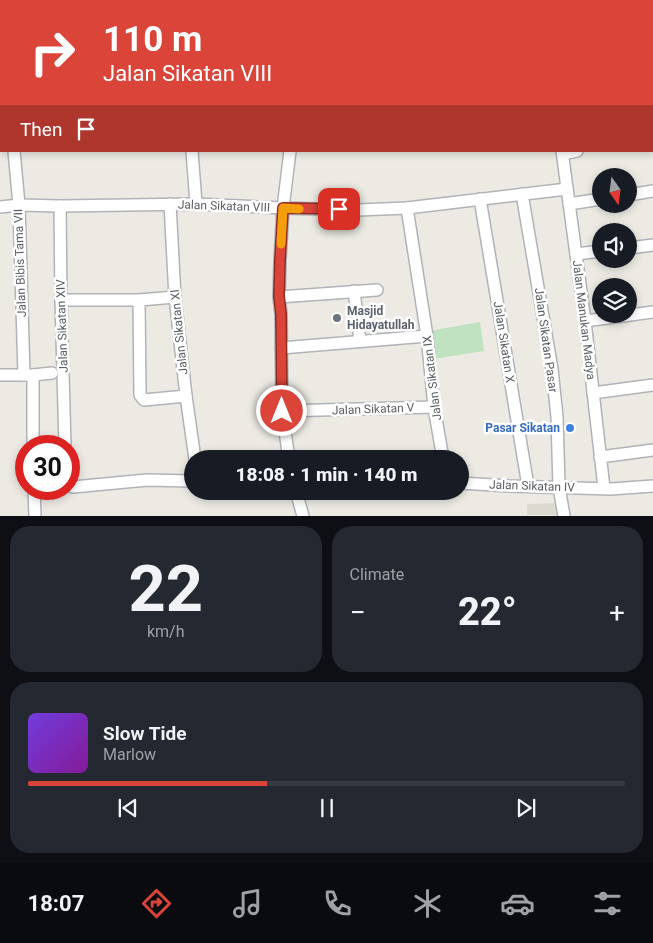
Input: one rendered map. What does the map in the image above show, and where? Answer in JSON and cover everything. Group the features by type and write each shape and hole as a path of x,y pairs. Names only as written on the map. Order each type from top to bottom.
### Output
{"street":[{"name":"Jalan Bibis Tama VII","path":"14,152 32,435"},
{"path":"192,152 196,204"},
{"path":"288,450 282,411 281,314 279,296 283,208 290,152"},
{"name":"Jalan Manukan Madya","path":"562,152 585,321 604,488"},
{"name":"Jalan Sikatan VIII","path":"0,207 196,204 358,210 407,208 567,189"},
{"path":"638,194 653,191"},
{"name":"Jalan Sikatan Pasar","path":"522,194 552,369 557,417 559,487 564,516"},
{"name":"Jalan Sikatan X","path":"480,199 528,486"},
{"path":"569,204 592,200"},
{"name":"Jalan Sikatan XI","path":"170,204 175,297 194,450"},
{"name":"Jalan Sikatan XIV","path":"60,206 66,435"},
{"name":"Jalan Sikatan IX","path":"407,208 427,336 434,407 441,450"},
{"path":"637,247 653,245"},
{"path":"576,254 592,252"},
{"path":"279,296 377,290"},
{"path":"354,291 360,341"},
{"path":"61,300 139,300 175,297"},
{"path":"139,300 140,395 144,400 186,396"},
{"path":"585,321 653,312"},
{"path":"281,348 427,336"},
{"path":"0,375 52,373"},
{"path":"593,393 653,385"},
{"name":"Jalan Sikatan V","path":"282,411 434,407"},
{"path":"600,457 653,450"},
{"path":"80,486 147,480 184,480"},
{"name":"Jalan Sikatan IV","path":"469,484 611,489 653,486"},
{"path":"34,500 35,516"},
{"path":"298,500 302,516"}],"shaded area":[{"path":"557,503 559,515 527,515 527,504"}],"green space":[{"path":"480,322 484,351 434,359 429,331"}],"slow traffic":[{"path":"281,244 283,208 299,209"}],"place":[{"name":"Masjid Hidayatullah","path":"337,318"},
{"name":"Pasar Sikatan","path":"570,428"}],"route":[{"path":"282,411 281,314 279,296 283,208 339,209"}]}
